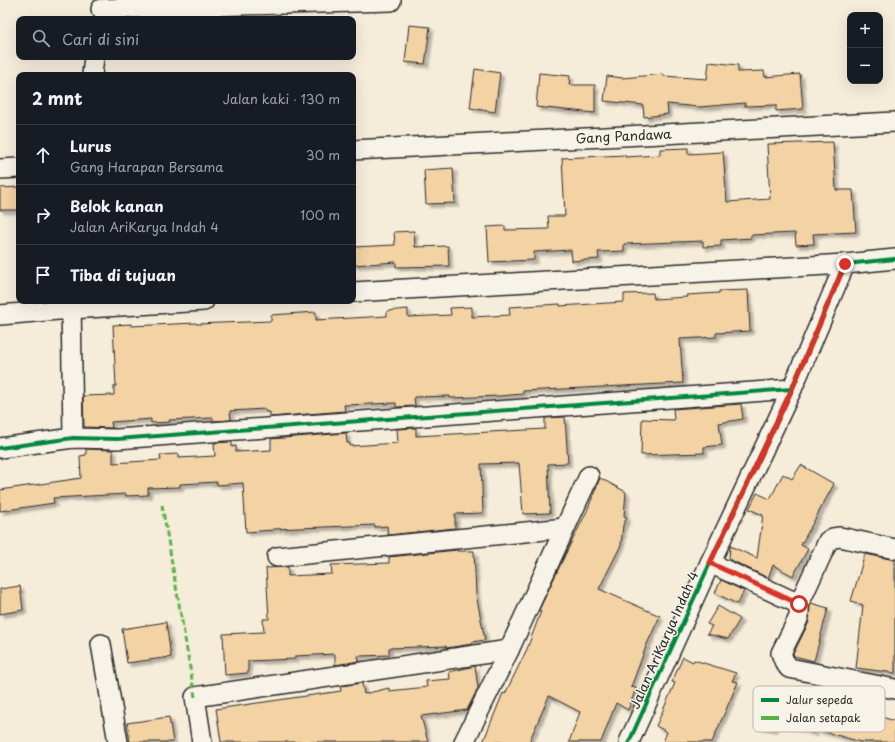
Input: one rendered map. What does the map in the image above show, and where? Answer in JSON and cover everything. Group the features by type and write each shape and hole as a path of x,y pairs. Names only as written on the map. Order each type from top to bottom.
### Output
{"street":[{"path":"100,9 391,1"},
{"path":"92,72 94,60"},
{"name":"Gang Pandawa","path":"356,150 895,122"},
{"path":"0,169 16,168"},
{"path":"356,292 845,264 895,259"},
{"name":"Jalan AriKarya Indah 4","path":"629,742 710,563 792,389 845,264"},
{"path":"0,315 71,305 104,304"},
{"path":"71,305 73,438"},
{"path":"0,448 73,438 117,439 792,389"},
{"path":"464,742 509,650 589,476"},
{"path":"277,557 565,528"},
{"path":"880,686 789,668 781,654 799,617 799,604 828,541 833,538 840,538 895,549"},
{"path":"710,563 799,604"},
{"path":"101,644 118,742"},
{"path":"202,742 195,697 509,650"},
{"path":"885,687 895,689"}],"building":[{"path":"409,25 430,27 425,64 405,62"},
{"path":"709,62 738,65 738,72 764,71 765,77 800,74 803,109 776,111 776,105 745,106 745,103 700,107 667,104 668,114 644,117 643,105 604,101 607,76 623,78 663,74 663,76 707,79"},
{"path":"475,69 500,73 495,112 470,108"},
{"path":"539,73 570,76 569,85 595,85 595,113 536,107"},
{"path":"833,142 836,190 853,190 856,232 813,234 814,244 796,245 795,233 751,235 751,238 721,240 721,246 703,247 703,241 624,244 624,251 598,252 599,259 572,261 571,250 534,252 534,260 489,262 487,227 505,226 505,230 549,229 548,216 565,216 562,158 660,155 660,149 688,148 688,154 723,152 727,202 770,199 767,144"},
{"path":"453,168 455,203 426,204 424,170"},
{"path":"16,187 16,210 0,210 0,188"},
{"path":"414,231 415,247 448,246 449,266 396,267 396,262 356,265 356,247 395,245 394,232"},
{"path":"748,290 750,331 716,333 716,337 680,339 683,383 523,391 523,394 499,396 450,398 450,396 414,397 415,406 396,407 396,403 344,405 345,411 270,417 270,412 266,412 265,409 230,411 231,420 213,421 213,418 169,420 170,422 151,423 151,419 111,422 112,428 84,427 83,396 114,395 114,386 116,386 113,325 131,324 131,326 271,321 271,315 316,312 316,320 387,316 387,311 408,309 408,317 451,315 450,308 472,307 472,317 510,315 509,307 560,304 560,306 624,302 624,294 653,293 654,299 688,297 687,295 719,293 719,291"},
{"path":"741,404 743,419 719,423 722,445 704,447 704,453 641,455 642,419 674,420 673,409"},
{"path":"565,417 568,463 548,464 550,513 523,514 519,463 481,464 483,513 455,514 455,528 388,535 387,526 375,527 375,525 273,529 246,532 243,483 217,485 217,482 180,484 180,487 148,488 148,495 126,496 126,494 53,498 54,503 0,511 0,490 81,478 80,456 86,455 86,449 113,450 113,463 161,460 160,455 179,454 179,458 215,456 214,443 232,442 232,447 236,446 236,452 271,450 271,439 346,433 347,443 350,443 350,446 398,443 397,429 416,428 416,436 545,429 545,418"},
{"path":"801,465 834,484 801,545 808,549 793,576 773,565 768,578 729,559 730,546 757,558 763,515 749,509 757,493 770,499 783,474 792,479"},
{"path":"600,478 626,492 624,516 627,517 623,525 621,545 599,589 660,616 647,644 631,687 636,688 628,710 616,703 601,742 569,742 580,712 549,696 529,742 483,742 503,693 505,694 527,649 541,611 539,610 587,511"},
{"path":"457,550 474,551 476,594 485,640 472,642 472,644 446,648 446,646 389,648 389,655 358,656 359,661 335,665 335,654 295,656 295,659 248,661 248,673 225,675 223,634 264,632 263,619 269,619 266,568 288,567 288,576 332,574 331,565 389,563 389,557"},
{"path":"865,554 895,560 895,673 856,668 863,605 851,601"},
{"path":"721,580 744,591 737,604 715,593"},
{"path":"20,586 23,610 0,614 0,589"},
{"path":"811,603 828,608 814,661 794,656 793,654 809,622"},
{"path":"718,606 740,619 728,639 707,634 712,626 707,624"},
{"path":"166,622 171,657 127,663 122,629"},
{"path":"683,657 693,662 694,660 736,673 732,681 738,682 712,742 663,742 667,732 656,726 675,683 672,682"},
{"path":"475,666 478,688 467,710 421,716 428,742 221,742 216,709 341,691 340,686 362,683 364,694 389,688 389,691 427,687 426,681 450,679 449,672"},
{"path":"169,717 173,742 130,742 127,723"},
{"path":"885,718 895,721 895,742 861,742 826,732 885,732"}],"marked path":[{"path":"162,505 195,697"}],"cycle path":[{"path":"629,742 710,563 792,389 845,264 895,259"},
{"path":"0,448 73,438 117,439 792,389"}],"route":[{"path":"799,604 710,563 792,389 845,264"}]}
